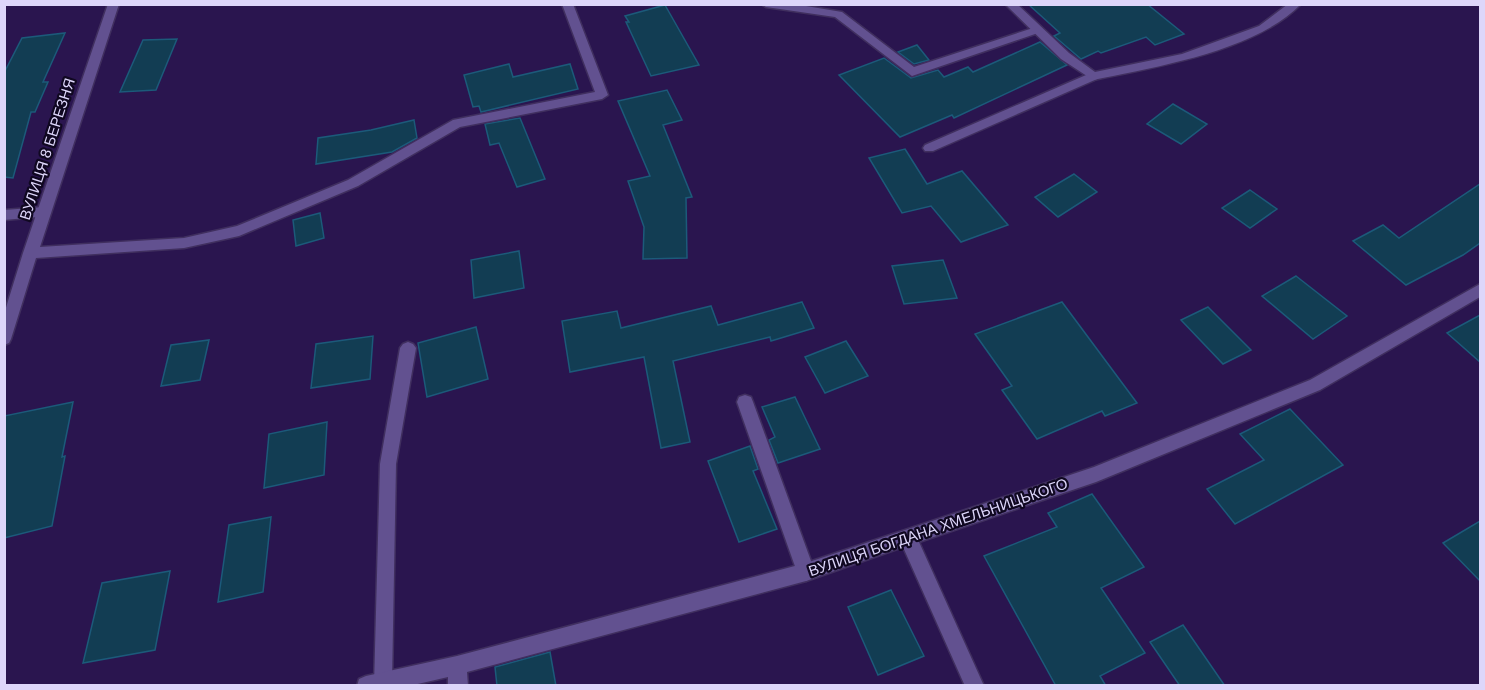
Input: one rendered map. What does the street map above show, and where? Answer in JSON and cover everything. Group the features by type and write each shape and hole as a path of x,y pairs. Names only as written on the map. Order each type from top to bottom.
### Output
{"street":[{"name":"ВУЛИЦЯ 8 БЕРЕЗНЯ","path":"4,339 30,253 114,4"},
{"path":"30,253 184,243 239,231 353,183 457,123 602,95 567,4"},
{"path":"766,4 838,14 912,72 1037,30"},
{"path":"1010,4 1065,56 1093,76"},
{"path":"929,148 1093,76 1185,57 1263,28 1296,4"},
{"path":"4,214 44,212"},
{"name":"ВУЛИЦЯ БОГДАНА ХМЕЛЬНИЦЬКОГО","path":"374,684 457,665 806,572 1096,474 1315,385 1480,290"},
{"path":"374,684 388,464 408,348"},
{"path":"745,402 806,572"},
{"path":"908,538 975,686"},
{"path":"457,665 458,686"}],"building":[{"path":"1028,4 1147,4 1184,34 1155,45 1146,37 1101,53 1098,51 1081,59 1054,36 1060,33"},
{"path":"665,5 699,65 651,76 625,16"},
{"path":"65,33 43,82 48,82 35,112 31,112 13,178 4,177 4,73 22,38"},
{"path":"177,39 156,90 120,92 143,40"},
{"path":"1040,42 1067,65 954,118 952,115 900,137 839,75 884,58 911,78 938,70 944,77 968,67 973,72"},
{"path":"917,45 929,60 914,64 898,52"},
{"path":"509,64 513,77 570,64 578,89 481,112 479,106 473,107 464,75"},
{"path":"667,90 682,120 663,125 692,197 686,198 687,258 643,259 644,227 628,181 650,176 618,101"},
{"path":"1173,104 1207,124 1181,144 1147,124"},
{"path":"520,118 545,179 517,187 499,143 490,145 485,124"},
{"path":"414,120 417,138 392,152 316,164 318,138 371,130"},
{"path":"905,149 927,184 962,171 1008,225 961,242 931,206 902,213 869,158"},
{"path":"1074,174 1097,192 1058,217 1035,197"},
{"path":"1480,184 1480,243 1463,255 1406,285 1353,241 1383,225 1399,238"},
{"path":"1250,190 1277,209 1250,228 1222,208"},
{"path":"320,213 324,238 296,246 293,220"},
{"path":"519,251 524,288 474,298 471,260"},
{"path":"943,260 957,298 904,304 892,266"},
{"path":"1296,276 1347,316 1313,339 1262,296"},
{"path":"802,302 814,328 771,341 770,337 673,361 690,442 661,448 644,357 570,372 562,321 617,311 621,328 711,306 718,325"},
{"path":"1062,302 1137,403 1105,416 1102,411 1037,439 1002,390 1012,386 975,334"},
{"path":"1208,307 1251,350 1223,364 1181,320"},
{"path":"1480,315 1480,362 1447,333"},
{"path":"476,327 488,379 427,397 418,343"},
{"path":"373,336 370,379 311,388 316,344"},
{"path":"209,340 200,380 161,386 171,345"},
{"path":"846,341 868,376 825,393 805,357"},
{"path":"795,397 820,449 778,463 769,440 775,437 762,407"},
{"path":"73,402 52,526 4,538 4,416"},
{"path":"1290,409 1343,465 1235,524 1207,489 1264,460 1240,434"},
{"path":"327,422 324,475 264,488 269,434"},
{"path":"750,446 758,469 753,471 777,529 739,542 708,461"},
{"path":"1092,494 1144,567 1101,588 1145,653 1100,676 1106,686 1056,686 984,556 1057,527 1048,513"},
{"path":"271,517 263,592 218,602 229,525"},
{"path":"1480,521 1480,581 1443,543"},
{"path":"170,571 155,650 83,663 102,583"},
{"path":"891,590 924,656 878,675 848,607"},
{"path":"1183,625 1225,686 1180,686 1150,642"},
{"path":"550,652 556,686 497,686 495,667"}]}
